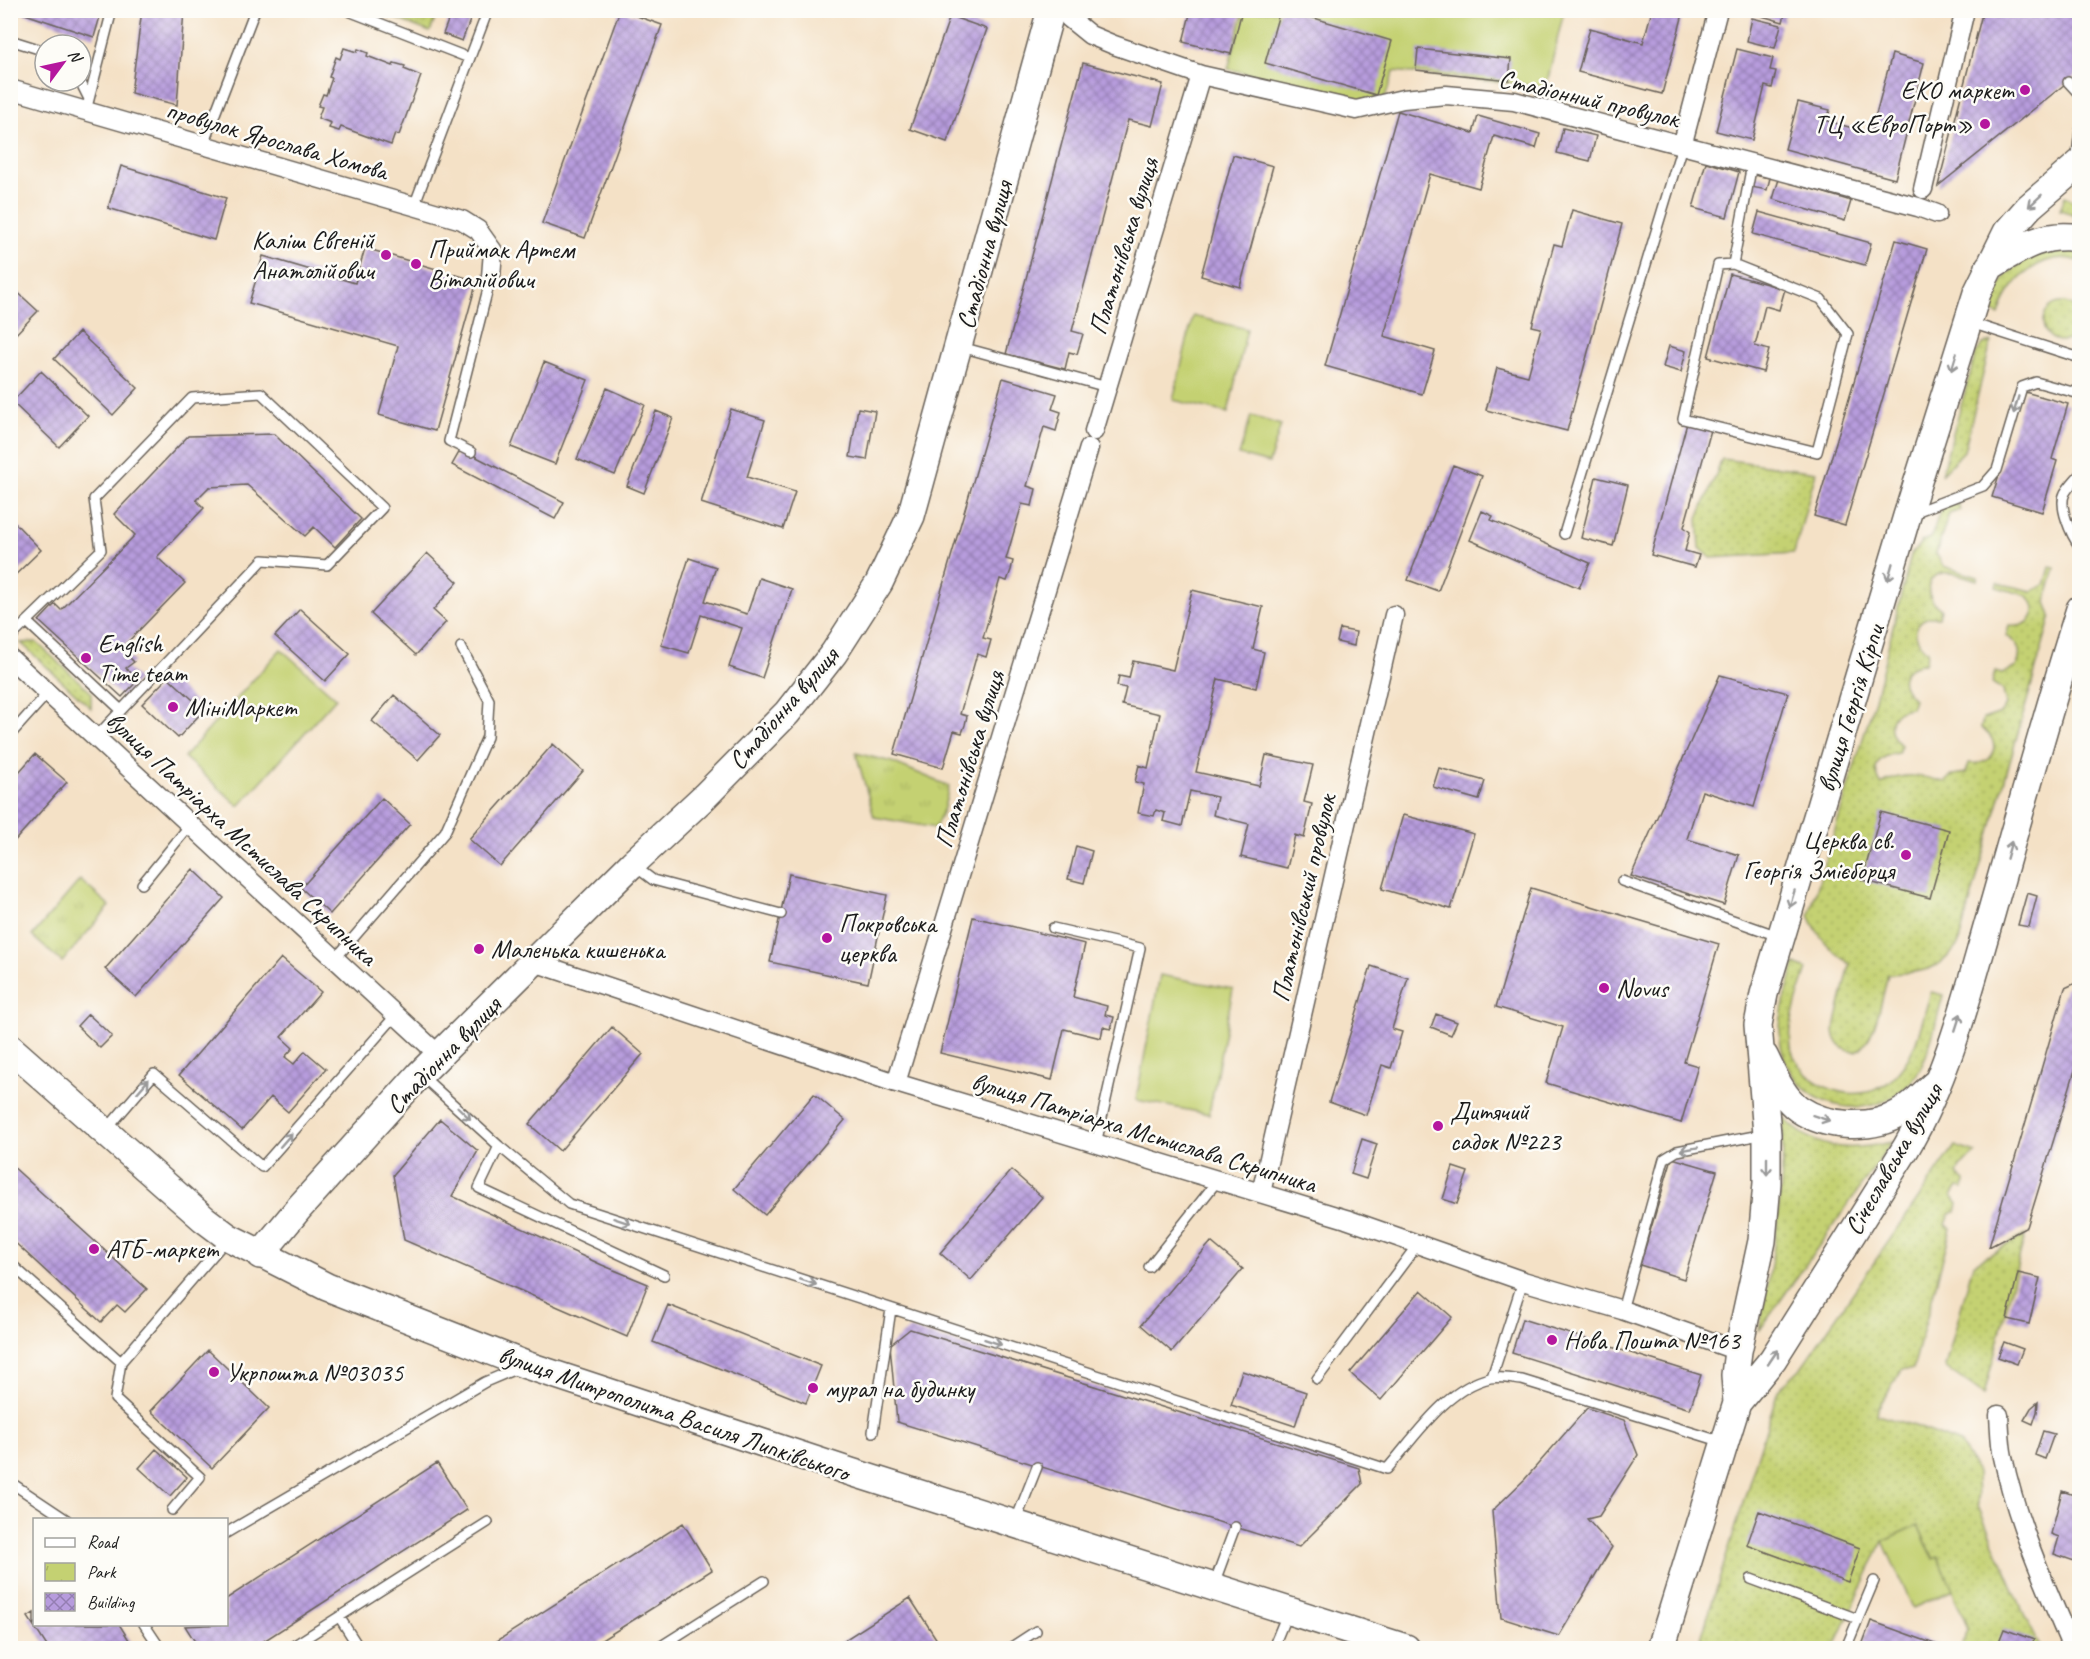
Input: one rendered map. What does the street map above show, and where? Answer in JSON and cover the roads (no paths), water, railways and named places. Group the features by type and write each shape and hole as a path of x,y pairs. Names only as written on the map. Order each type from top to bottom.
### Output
{"street":[{"name":"Стадіонна вулиця","path":"260,1255 289,1219 430,1065 787,713 834,653 873,593 911,516 1051,10"},
{"name":"Стадіонний провулок","path":"1064,10 1069,18 1090,34 1114,45 1201,75 1356,110 1403,99 1446,95 1514,101 1918,207 1937,214"},
{"path":"1682,146 1718,10"},
{"path":"1923,189 1965,10"},
{"name":"Платонівська вулиця","path":"896,1083 1201,75"},
{"name":"провулок Ярослава Хомова","path":"10,89 88,105 203,145 462,220 478,230 493,251 491,277"},
{"name":"вулиця Георгія Кірпи","path":"1737,1403 1735,1375 1738,1352 1762,1241 1767,1183 1767,1134 1758,1045 1758,1025 1764,994 1966,321 1988,268 2007,232 2029,207 2078,164"},
{"path":"1988,268 2019,248 2044,238 2065,236 2079,238"},
{"name":"Січеславська вулиця","path":"1661,1648 1737,1403 1773,1359 1906,1148 1924,1117 1941,1078 2079,609"},
{"name":"Платонівський провулок","path":"1261,1193 1394,615"},
{"name":"вулиця Патріарха Мстислава Скрипника","path":"10,658 396,1015 430,1065"},
{"name":"вулиця Патріарха Мстислава Скрипника","path":"534,962 896,1083 1261,1193 1523,1281 1622,1310 1738,1352"},
{"path":"1758,1045 1780,1087 1798,1108 1819,1119 1848,1125 1872,1123 1899,1114 1941,1078"},
{"name":"вулиця Митрополита Василя Липківського","path":"10,1048 204,1219 228,1237 260,1255 327,1287 526,1365 1212,1588 1406,1648"},
{"path":"1999,1415 2002,1456 2018,1510 2047,1590 2072,1648"}],"lane":[{"path":"88,105 112,10"},
{"path":"203,145 255,10"},
{"path":"346,10 469,58"},
{"path":"414,206 488,10"},
{"path":"10,40 33,47"},
{"path":"2068,82 2079,94"},
{"path":"84,93 88,105"},
{"path":"2078,164 2079,132"},
{"path":"1564,534 1682,146"},
{"path":"1733,264 1752,164"},
{"path":"1733,264 1821,299 1848,334 1817,452 1683,419 1718,265 1733,264"},
{"path":"471,452 449,441 491,277"},
{"path":"1966,321 2079,358"},
{"path":"958,346 1107,387"},
{"path":"1907,516 1974,490 1990,480 1997,470 2022,387 2036,382 2079,394"},
{"path":"10,638 101,550 94,499 192,398 261,393 382,508 327,565 263,560 95,738"},
{"path":"2079,474 2065,494 2062,503 2072,536 2079,547"},
{"path":"27,622 121,710"},
{"path":"335,959 445,832 487,737 489,700 461,647"},
{"path":"10,735 47,694"},
{"path":"141,884 190,825"},
{"path":"632,864 653,880 780,914"},
{"path":"1622,881 1780,937"},
{"path":"1053,928 1140,948 1096,1144"},
{"path":"105,1131 154,1074 262,1167 396,1015"},
{"path":"430,1065 448,1097 499,1146 569,1204 1071,1368 1268,1435 1388,1469 1450,1397 1471,1385 1492,1377 1522,1380 1724,1442"},
{"path":"1622,1310 1664,1159 1677,1151 1767,1134"},
{"path":"499,1146 479,1188 664,1275"},
{"path":"1149,1268 1218,1180"},
{"path":"172,1510 200,1477 115,1399 121,1362 228,1237"},
{"path":"1317,1379 1418,1244"},
{"path":"10,1263 121,1362"},
{"path":"1492,1377 1523,1281"},
{"path":"873,1432 891,1309"},
{"path":"228,1532 485,1382 526,1365"},
{"path":"1068,1378 1071,1368"},
{"path":"1015,1524 1037,1467"},
{"path":"10,1482 65,1518"},
{"path":"291,1648 488,1522"},
{"path":"1212,1588 1235,1527"},
{"path":"1751,1579 1858,1618"},
{"path":"658,1648 764,1581"},
{"path":"1846,1648 1874,1581"},
{"path":"1273,1648 1288,1612"},
{"path":"340,1618 359,1648"},
{"path":"145,1626 160,1648"},
{"path":"1010,1648 1036,1631"}],"place":[{"name":"ЕКО маркет","path":"2025,90"},
{"name":"ТЦ «ЕвроПорт»","path":"1985,124"},
{"name":"Каліш Євгеній Анатолійович","path":"386,255"},
{"name":"Приймак Артем Віталійович","path":"416,264"},
{"name":"English Time team","path":"86,658"},
{"name":"МініМаркет","path":"173,707"},
{"name":"Церква св. Георгія Змієборця","path":"1906,855"},
{"name":"Покровська церква","path":"827,938"},
{"name":"Маленька кишенька","path":"479,949"},
{"name":"Novus","path":"1604,988"},
{"name":"Дитячий садок №223","path":"1438,1126"},
{"name":"АТБ-маркет","path":"94,1249"},
{"name":"Нова Пошта №163","path":"1552,1340"},
{"name":"Укрпошта №03035","path":"214,1372"},
{"name":"мурал на будинку","path":"813,1388"}]}
